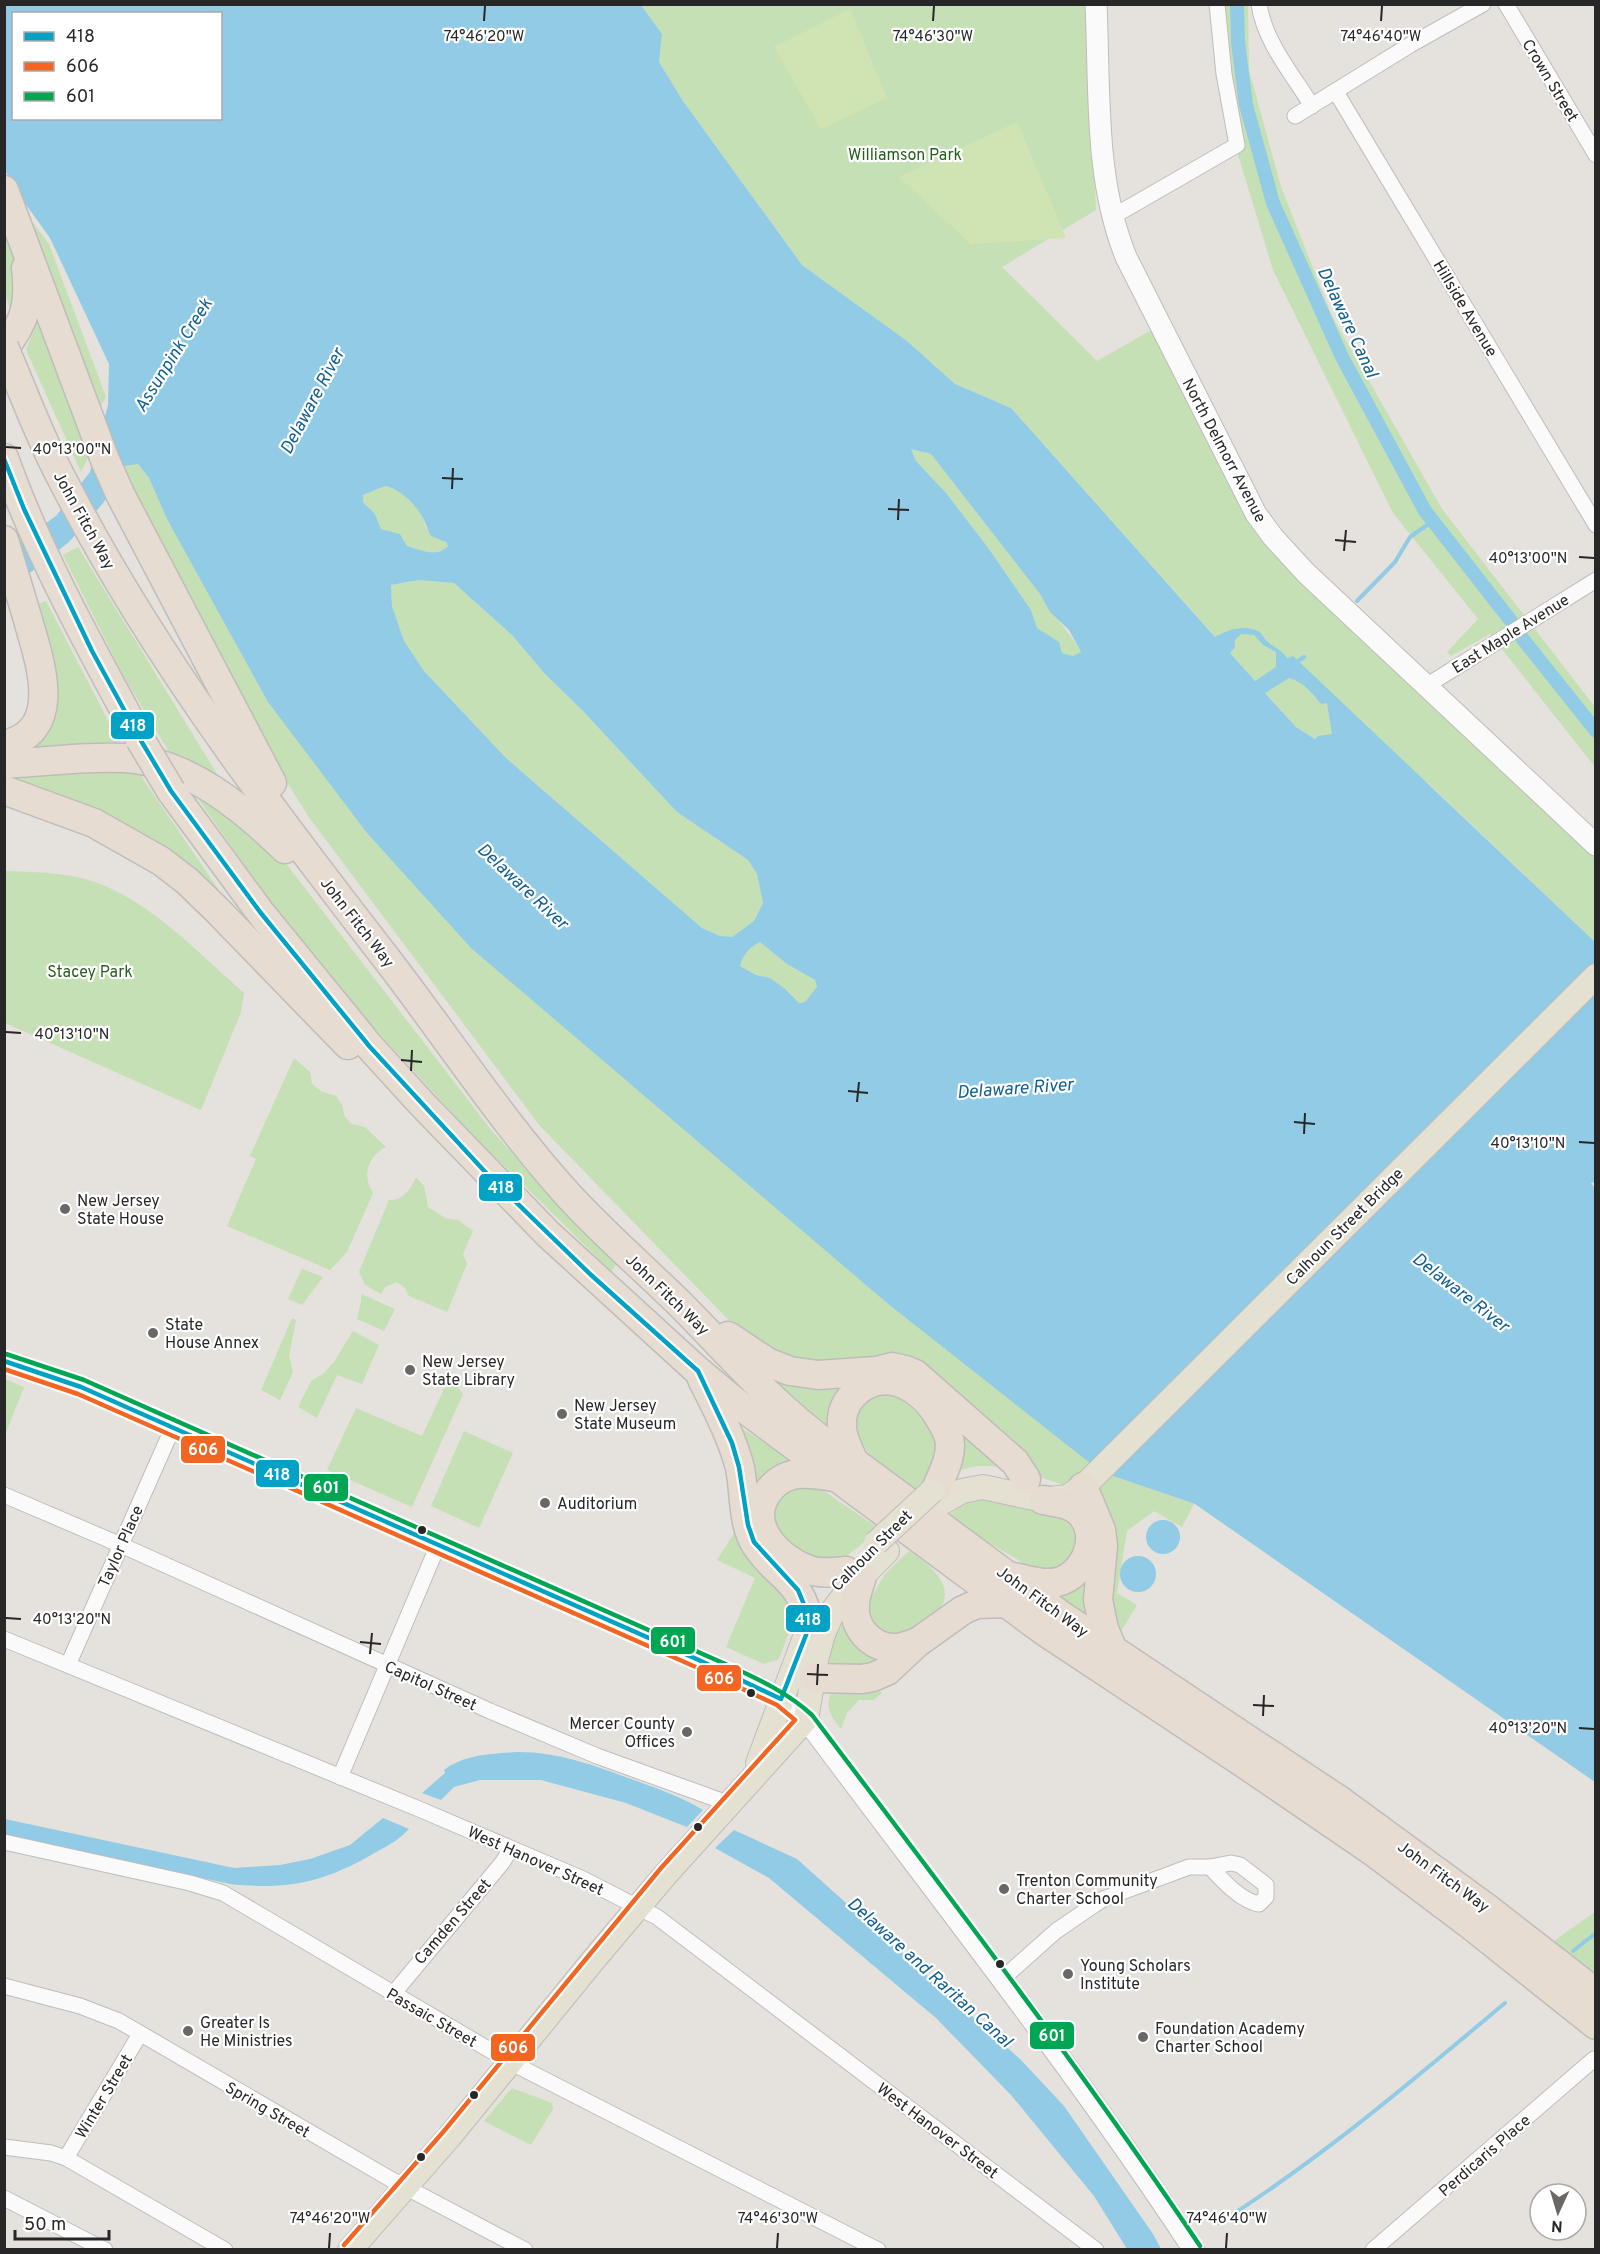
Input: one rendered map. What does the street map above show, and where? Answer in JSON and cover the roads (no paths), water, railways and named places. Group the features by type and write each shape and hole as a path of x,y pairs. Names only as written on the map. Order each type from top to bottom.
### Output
{"highway":[{"path":"4,190 105,460 131,518 319,872"},
{"path":"8,355 18,333 29,291 22,236"},
{"name":"John Fitch Way","path":"8,355 46,448 112,570 212,727 491,1098 569,1196 772,1400 836,1451 845,1469 938,1554 1062,1616 1335,1797 1488,1909 1596,1992"},
{"name":"John Fitch Way","path":"7,465 24,509 92,651 171,791 260,912 370,1047 556,1242 698,1371 845,1469 1007,1590 1118,1682 1361,1843 1468,1923 1596,2025"},
{"path":"4,540 40,666 45,695 40,717 32,730 16,741 4,745"},
{"path":"4,764 125,758 162,766 194,780 257,822 303,866 376,944"},
{"path":"4,790 94,823 137,846 178,874 216,909 358,1056 462,1146"},
{"path":"676,1301 767,1362 790,1371 818,1375 876,1371 892,1367 915,1374 1015,1462 1035,1489 1069,1506 1082,1516 1090,1537 1089,1550 1083,1564 1075,1574 1065,1580 1007,1590 977,1604 943,1623 918,1642 887,1671 862,1679 814,1678"},
{"path":"698,1371 721,1418 739,1467 748,1525 754,1542 798,1590 809,1624"},
{"path":"918,1642 898,1648 876,1644 864,1634 856,1618 854,1574 811,1571 798,1565 771,1543 761,1524 760,1511 764,1498 780,1480 794,1475 845,1469 843,1412 850,1398 872,1382 890,1380 902,1383 923,1397 931,1405 945,1428 950,1446 936,1494"},
{"path":"1083,1486 1101,1530 1098,1600 1100,1615 1113,1650"},
{"path":"938,1554 951,1588 943,1623"}],"main road":[{"name":"Calhoun Street Bridge","path":"1083,1486 1596,976"},
{"name":"Calhoun Street","path":"747,1784 762,1754 809,1624 828,1592 854,1574 936,1494 983,1487 1035,1489 1083,1486"},
{"name":"Calhoun Street","path":"350,2250 450,2136 639,1907 806,1719 823,1634 834,1609 847,1592 854,1574"}],"street":[{"name":"North Delmorr Avenue","path":"1096,4 1102,158 1112,217 1126,257 1256,514 1294,561 1596,845"},
{"path":"1112,217 1237,145 1224,74 1217,4"},
{"path":"1258,4 1274,45 1312,106"},
{"path":"1294,116 1410,45 1483,4"},
{"name":"Crown Street","path":"1506,4 1596,155"},
{"name":"Hillside Avenue","path":"1336,92 1596,525"},
{"name":"East Maple Avenue","path":"1426,686 1596,580"},
{"path":"4,1361 81,1387 173,1427 701,1661 781,1699 806,1719 1161,2198 1194,2250"},
{"name":"Taylor Place","path":"68,1665 173,1427"},
{"name":"Capitol Street","path":"4,1495 121,1545 388,1666 724,1811"},
{"path":"340,1777 438,1545"},
{"name":"West Hanover Street","path":"4,1639 511,1848 639,1907 666,1924 1096,2250"},
{"name":"Passaic Street","path":"4,1842 190,1883 223,1893 510,2062 878,2250"},
{"name":"Camden Street","path":"393,1994 502,1863 511,1848"},
{"path":"1001,1980 1056,1931 1103,1899 1181,1869 1210,1867"},
{"name":"Spring Street","path":"4,1986 96,2010 119,2021 404,2187 525,2250"},
{"name":"Winter Street","path":"66,2158 140,2034"},
{"name":"Perdicaris Place","path":"1373,2250 1594,2059"},
{"path":"4,2147 51,2153 66,2158 225,2250"},
{"path":"4,2198 105,2250"}],"water":[{"path":"5,5 641,5 662,34 659,62 683,101 802,265 907,341 955,384 1011,408 1215,637 1236,629 1253,629 1260,632 1287,658 1293,656 1595,942 1596,1182 1591,1183 1596,1190 1595,1782 1195,1504 1110,1475 1095,1467 887,1303 471,948 367,833 268,702 167,519 149,478 138,464 124,466 104,502 69,542 31,572 5,582 5,549 21,541 56,516 90,472 108,405 109,364 50,238 19,195 5,170","holes":["911,449 931,454 1040,594 1050,612 1069,630 1081,652 1073,656 1062,653 1059,642 1037,628 1031,610 989,549 947,494 916,461","385,486 395,490 405,496 417,509 431,536 446,542 448,546 439,552 423,551 407,546 400,534 381,529 375,514 363,502 363,495","419,580 454,583 512,635 545,674 582,710 677,812 748,860 757,874 763,903 754,921 732,937 720,936 702,928 506,758 424,671 404,641 392,606 391,585","1241,634 1254,635 1263,645 1276,652 1276,667 1255,681 1230,653 1235,647 1235,640","1289,678 1303,685 1321,704 1327,703 1332,734 1318,736 1315,739 1296,727 1265,693","760,942 787,964 815,980 817,987 805,1002 799,1003 770,978 756,975 740,966 745,955"]},
{"path":"1163,1520 1175,1525 1180,1537 1175,1549 1163,1554 1151,1549 1146,1537 1151,1525"},
{"path":"1138,1556 1151,1561 1156,1574 1151,1587 1138,1592 1125,1587 1120,1574 1125,1561"},
{"path":"499,1753 547,1754 589,1764 668,1793 703,1810 687,1827 626,1803 541,1780 480,1780 454,1787 441,1800 422,1793 445,1773 444,1770 461,1761"},
{"path":"383,1818 409,1829 386,1846 336,1872 303,1882 269,1886 230,1884 5,1835 5,1819 234,1868 280,1865 310,1859 350,1845"},
{"path":"734,1830 797,1859 1020,2059 1064,2106 1161,2249 1127,2249 1094,2196 1011,2095 936,2018 769,1878 715,1848"}],"waterway":[{"name":"Delaware Canal","path":"1237,4 1238,42 1246,105 1273,203 1342,357 1425,511 1511,621"},
{"path":"1357,601 1395,562 1410,537 1433,521"},
{"name":"Delaware Canal","path":"1522,638 1596,731"},
{"path":"1295,663 1304,657"},
{"path":"1573,1951 1596,1933"},
{"path":"1219,2223 1330,2146 1505,2003"}],"place":[{"name":"New Jersey State House","path":"65,1209"},
{"name":"State House Annex","path":"153,1333"},
{"name":"New Jersey State Library","path":"410,1370"},
{"name":"New Jersey State Museum","path":"562,1414"},
{"name":"Auditorium","path":"545,1503"},
{"name":"Mercer County Offices","path":"687,1732"},
{"name":"Trenton Community Charter School","path":"1004,1889"},
{"name":"Young Scholars Institute","path":"1068,1974"},
{"name":"Greater Is He Ministries","path":"188,2031"},
{"name":"Foundation Academy Charter School","path":"1143,2037"}],"park label":[{"name":"Williamson Park","path":"905,154"},
{"name":"Stacey Park","path":"90,971"}],"water label":[{"name":"Assunpink Creek","path":"173,355"},
{"name":"Delaware River","path":"312,401"},
{"name":"Delaware River","path":"523,886"},
{"name":"Delaware River","path":"1015,1088"},
{"name":"Delaware River","path":"1461,1292"},
{"name":"Delaware and Raritan Canal","path":"930,1972"}]}
